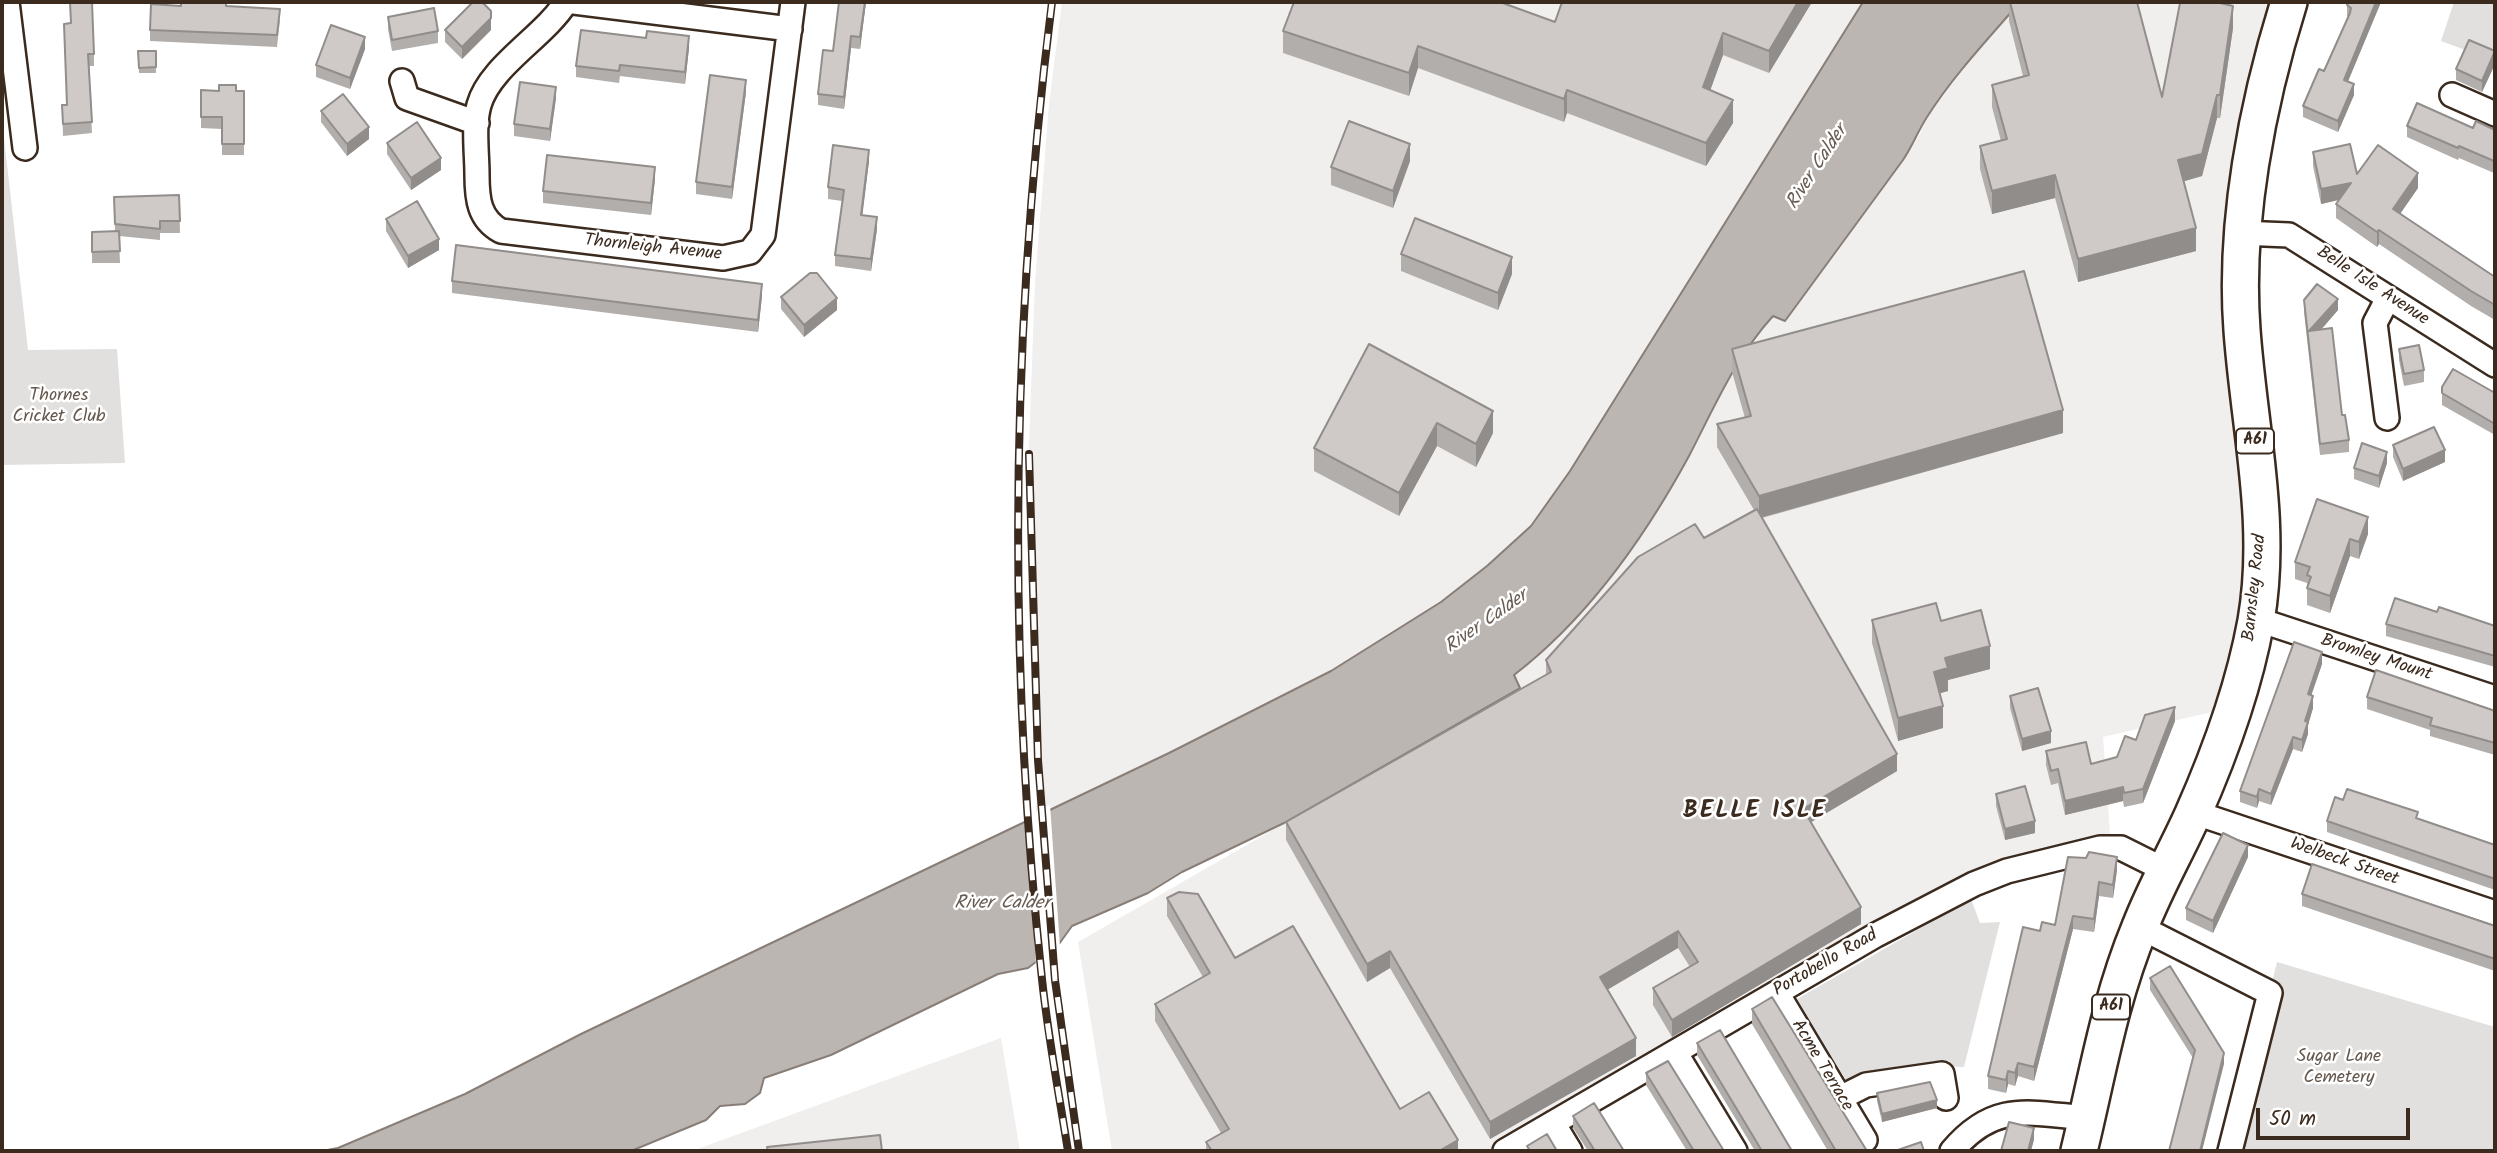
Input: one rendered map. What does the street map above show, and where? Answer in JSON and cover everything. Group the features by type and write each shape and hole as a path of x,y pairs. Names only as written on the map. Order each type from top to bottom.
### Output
{"main road":[{"name":"Barnsley Road","path":"2079,1151 2107,1020 2140,927 2193,812 2235,703 2256,619 2262,546 2262,487 2242,330 2240,233 2272,57 2289,2"}],"street":[{"path":"7,2 25,148"},
{"name":"Thornleigh Avenue","path":"566,2 555,20 485,90 478,106 478,203 491,226 501,231 723,258 750,252 758,244 766,220 793,2"},
{"path":"574,2 790,29"},
{"path":"2452,95 2495,114"},
{"path":"402,97 477,123"},
{"name":"Belle Isle Avenue","path":"2240,233 2290,235 2495,365"},
{"path":"2387,418 2375,323 2388,298"},
{"name":"Bromley Mount","path":"2256,619 2495,698"},
{"name":"Welbeck Street","path":"2193,812 2495,913"},
{"name":"Portobello Road","path":"1505,1151 1941,898 2007,871 2086,850 2111,847 2135,854 2165,870"},
{"path":"2140,927 2270,993 2230,1151"},
{"name":"Acme Terrace","path":"1777,993 1865,1140"},
{"path":"1675,1052 1735,1151"},
{"path":"1840,1098 1867,1085 1942,1074 1946,1098"},
{"path":"1952,1151 1970,1129 1992,1117 2024,1112 2087,1118"},
{"path":"1553,1124 1570,1151"}],"shaded area":[{"path":"1062,2 1925,2 1542,584 1033,881 1038,760 1028,471 1035,282 1049,104"},
{"path":"2020,2 2289,2 2240,233 2262,487 2234,707 2103,737 2111,847 2007,871 1505,1151 1112,1151 1078,942 1520,688 1514,675 1537,658 1596,595 1656,509 1750,341 1848,234 1903,160 1920,134 1925,120 1978,50"},
{"path":"1001,1038 1020,1151 692,1151"}],"green space":[{"path":"2454,2 2495,2 2495,61 2441,41"},
{"name":"Thornes Cricket Club","path":"2,120 28,350 117,349 125,463 2,465"},
{"path":"1971,899 1980,923 2000,922 1964,1067 1904,1068 1846,1080 1797,999"},
{"name":"Sugar Lane Cemetery","path":"2277,962 2495,1027 2495,1151 2230,1151"}],"water":[{"name":"River Calder","path":"1863,2 2020,2 1948,87 1927,117 1903,160 1785,321 1773,316 1747,349 1672,486 1634,546 1566,629 1514,675 1520,688 1284,823 1182,872 1148,893 1072,926 1059,944 1028,968 998,974 831,1055 764,1078 760,1093 745,1104 720,1106 706,1120 631,1151 322,1151 338,1148 465,1094 581,1034 1169,753 1331,671 1441,602 1487,566 1531,526 1570,471"}],"pier":[{"path":"1050,805 1060,947 1036,966 1026,817"}],"building":[{"path":"70,2 92,2 94,54 88,54 92,122 63,124 62,105 67,105 64,24 71,23"},
{"path":"181,2 226,2 226,6 280,9 277,35 150,30 151,4 181,6"},
{"path":"473,2 482,2 491,11 491,18 462,47 445,30"},
{"path":"839,2 865,2 860,37 851,36 844,97 818,94 823,50 833,51"},
{"path":"1294,2 1500,2 1555,22 1562,2 1798,2 1769,51 1723,33 1703,87 1733,100 1706,143 1567,90 1564,99 1418,46 1409,73 1283,31"},
{"path":"2010,2 2137,2 2162,97 2180,3 2216,2 2233,6 2220,95 2217,95 2202,154 2178,160 2196,228 2078,259 2055,175 1992,191 1980,146 2007,139 1992,85 2029,75"},
{"path":"2348,2 2376,2 2344,80 2354,84 2338,121 2303,106 2319,69 2324,71 2350,13"},
{"path":"434,8 438,31 392,40 388,17"},
{"path":"331,25 365,37 350,78 316,65"},
{"path":"581,30 646,38 647,31 689,36 685,72 620,65 619,71 576,66"},
{"path":"2469,40 2495,51 2482,81 2456,69"},
{"path":"138,51 156,51 156,67 139,68"},
{"path":"710,75 746,80 732,187 696,182"},
{"path":"520,82 556,87 550,129 514,124"},
{"path":"219,85 236,85 236,91 244,91 244,144 222,144 222,117 201,117 201,90 219,91"},
{"path":"343,94 369,127 347,144 321,111"},
{"path":"2417,103 2473,128 2476,121 2495,130 2494,161 2407,126"},
{"path":"1349,121 1410,144 1393,191 1331,167"},
{"path":"417,122 441,158 411,178 387,143"},
{"path":"2350,144 2357,174 2378,145 2418,173 2393,209 2495,277 2495,305 2336,204 2351,183 2321,189 2313,152"},
{"path":"833,145 869,150 861,215 877,217 871,259 835,255 844,190 828,187"},
{"path":"547,155 655,167 651,203 543,191"},
{"path":"179,195 180,221 160,221 160,229 115,224 114,197"},
{"path":"417,201 439,239 408,256 386,219"},
{"path":"1415,218 1512,257 1498,293 1401,254"},
{"path":"119,231 120,251 92,252 92,232"},
{"path":"456,245 762,284 758,320 452,281"},
{"path":"2024,271 2063,410 1759,496 1717,424 1751,416 1732,349"},
{"path":"810,273 817,273 837,298 804,325 781,297"},
{"path":"2317,284 2338,299 2309,331 2332,328 2342,415 2345,415 2349,440 2320,444 2304,300"},
{"path":"1369,344 1493,411 1476,444 1437,423 1399,493 1314,448"},
{"path":"2419,345 2424,370 2404,374 2399,349"},
{"path":"2453,369 2495,393 2495,424 2442,393 2442,387"},
{"path":"2434,427 2445,450 2403,469 2393,445"},
{"path":"2362,443 2387,452 2379,476 2354,468"},
{"path":"2317,499 2368,517 2359,542 2350,539 2330,596 2307,588 2311,577 2307,575 2310,567 2295,562"},
{"path":"1757,509 1897,754 1803,809 1861,907 1672,1020 1653,988 1698,962 1678,931 1600,977 1636,1038 1490,1122 1390,951 1367,964 1286,822 1551,672 1546,660 1638,557 1695,524 1704,538"},
{"path":"2395,598 2437,612 2439,607 2495,626 2495,656 2386,624"},
{"path":"1936,603 1941,621 1981,610 1990,646 1945,658 1948,668 1934,672 1943,706 1898,718 1872,620"},
{"path":"2294,642 2322,652 2308,694 2313,696 2305,721 2308,722 2302,740 2293,737 2271,794 2259,789 2257,797 2240,791"},
{"path":"2376,670 2495,711 2495,743 2430,725 2432,718 2367,697"},
{"path":"2038,688 2051,731 2022,739 2010,696"},
{"path":"2175,707 2143,789 2124,793 2123,787 2065,801 2058,769 2051,771 2046,751 2086,742 2091,764 2117,757 2125,736 2136,740 2145,715"},
{"path":"2025,786 2035,821 2005,829 1996,794"},
{"path":"2347,789 2418,812 2416,818 2495,845 2495,879 2327,821 2335,797 2343,800"},
{"path":"2223,833 2248,845 2213,921 2186,908"},
{"path":"2089,852 2117,857 2113,885 2099,882 2094,919 2073,916 2034,1067 2018,1063 2015,1073 2008,1071 2006,1080 1988,1076 2023,927 2040,931 2042,922 2055,925 2068,857 2086,858"},
{"path":"2312,864 2495,926 2495,959 2302,894"},
{"path":"1179,892 1198,894 1235,958 1293,926 1400,1109 1429,1092 1458,1140 1439,1151 1212,1151 1206,1142 1229,1129 1155,1004 1210,973 1167,898"},
{"path":"2170,966 2224,1053 2200,1151 2169,1151 2195,1050 2150,978"},
{"path":"1772,997 1867,1151 1836,1151 1752,1009"},
{"path":"1720,1030 1792,1151 1762,1151 1697,1043"},
{"path":"1668,1061 1724,1151 1694,1151 1646,1073"},
{"path":"1930,1082 1937,1100 1882,1114 1877,1093"},
{"path":"1594,1103 1624,1151 1595,1151 1573,1116"},
{"path":"2009,1122 2034,1128 2028,1151 2001,1151"},
{"path":"1547,1134 1557,1151 1530,1151 1527,1146"},
{"path":"880,1135 882,1151 768,1151 767,1147"},
{"path":"1921,1142 1924,1151 1895,1151"}],"railway":[{"path":"1052,2 1028,246 1018,490 1019,613 1023,735 1044,1001 1068,1151"},
{"path":"1029,454 1038,760 1055,980 1079,1151"}],"district":[{"name":"BELLE ISLE","path":"1755,813"}]}
